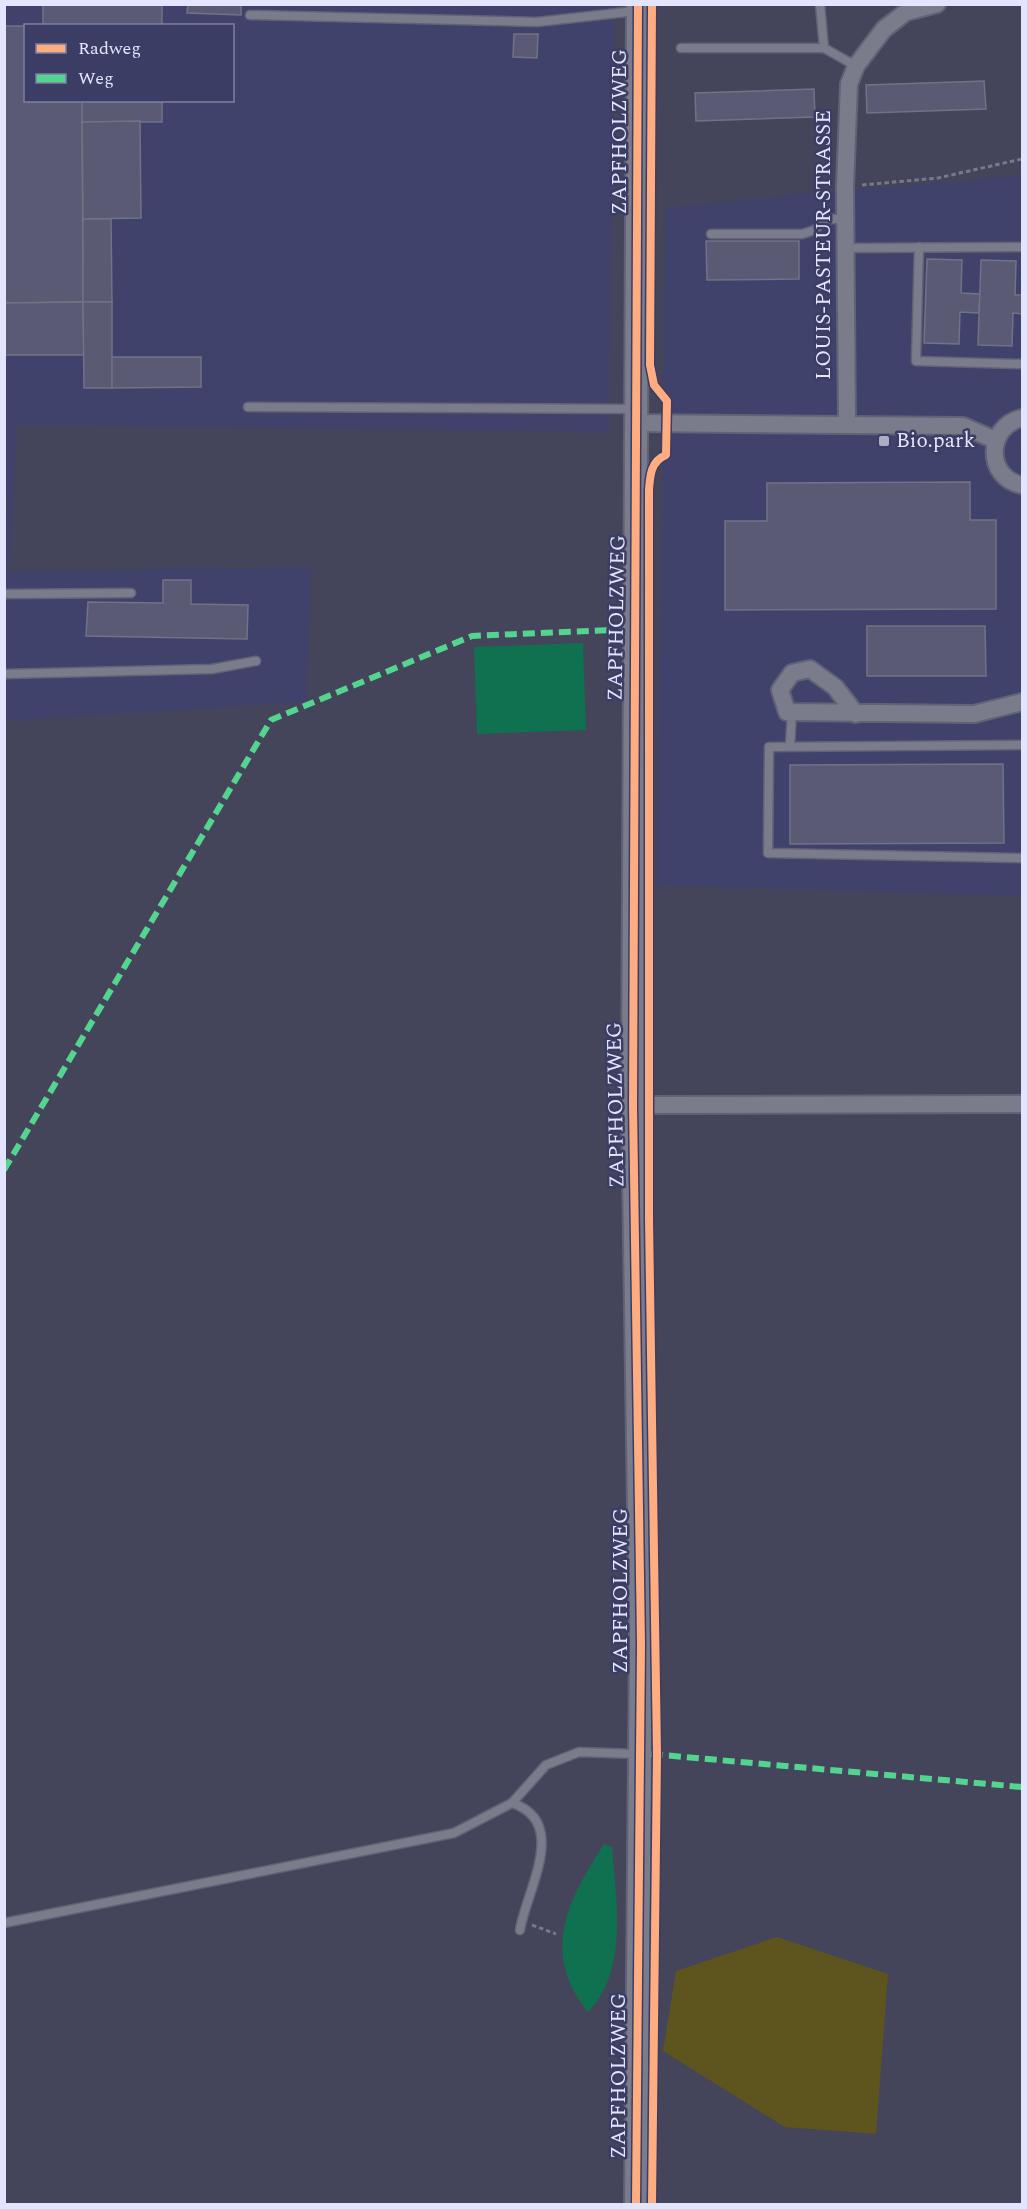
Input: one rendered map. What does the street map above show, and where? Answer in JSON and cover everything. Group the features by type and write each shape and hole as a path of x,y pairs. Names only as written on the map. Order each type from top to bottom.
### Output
{"street":[{"name":"LOUIS-PASTEUR-STRASSE","path":"847,425 846,101 856,66 884,29 906,12 938,4"},
{"name":"ZAPFHOLZWEG","path":"636,2205 640,1596 633,1105 638,8"},
{"path":"636,416 847,425 963,426 995,440"},
{"path":"1023,418 1009,423 995,440 993,450 999,471 1007,479 1023,485"},
{"path":"856,714 835,687 810,669 792,673 780,690 790,712 856,714 974,714 1023,702"},
{"path":"633,1105 1023,1104"}],"lane":[{"path":"820,4 824,48"},
{"path":"250,15 537,22 638,8"},
{"path":"681,48 824,48 856,66"},
{"path":"711,234 802,234 815,230 824,219 846,219"},
{"path":"919,247 916,361 1023,364"},
{"path":"847,248 1023,247"},
{"path":"248,407 636,416"},
{"path":"4,594 131,593"},
{"path":"4,674 212,669 256,661"},
{"path":"790,712 790,746"},
{"path":"1023,745 769,747 768,853 1023,858"},
{"path":"4,1923 454,1833 512,1803 546,1765 579,1752 639,1754"},
{"path":"512,1803 525,1807 538,1822 543,1857 520,1930"}],"path":[{"path":"845,187 938,178 1023,159"},
{"path":"522,1919 556,1934"}],"shaded area":[{"path":"5,5 614,5 609,432 17,425 9,571 311,567 306,702 5,721"},
{"path":"1022,176 1022,896 657,885 666,208 823,192"},
{"path":"583,643 586,730 477,734 474,647"},
{"path":"604,1844 612,1847 617,1911 615,1955 610,1976 601,1995 588,2012 573,1990 565,1968 562,1947 564,1926 580,1885"},
{"path":"777,1937 888,1974 876,2134 785,2127 663,2051 676,1971"}],"building":[{"path":"43,4 162,4 162,24 43,24"},
{"path":"188,4 241,4 241,15 187,13"},
{"path":"4,26 24,26 24,102 82,102 83,302 4,303"},
{"path":"514,34 538,34 537,58 513,57"},
{"path":"984,81 986,109 867,113 866,85"},
{"path":"814,89 815,117 696,121 695,93"},
{"path":"82,102 162,102 162,122 82,122"},
{"path":"140,121 141,218 83,219 82,122"},
{"path":"83,219 111,219 112,302 83,302"},
{"path":"706,241 799,241 799,279 707,280"},
{"path":"927,259 962,260 961,293 980,294 979,313 960,312 959,344 924,343"},
{"path":"981,260 1016,261 1015,295 1022,295 1022,314 1013,313 1012,346 978,345"},
{"path":"83,302 84,355 4,355 4,303"},
{"path":"83,302 112,302 112,388 84,388"},
{"path":"112,357 201,357 201,387 112,388"},
{"path":"970,482 970,520 996,520 996,609 725,610 725,521 767,521 767,483"},
{"path":"163,580 191,580 191,604 248,605 247,639 86,636 88,602 163,603"},
{"path":"867,626 985,626 986,676 867,676"},
{"path":"1003,764 1004,843 790,844 790,765"}],"marked path":[{"path":"4,1170 271,720 472,636 635,629"},
{"path":"651,1754 1022,1787"}],"cycle path":[{"path":"636,2204 641,1644 633,1105 638,4"},
{"path":"652,4 650,365 654,385 667,401 666,455 654,465 649,490 649,1219 657,1754 652,2204"}],"place":[{"name":"Bio.park","path":"884,441"}]}
